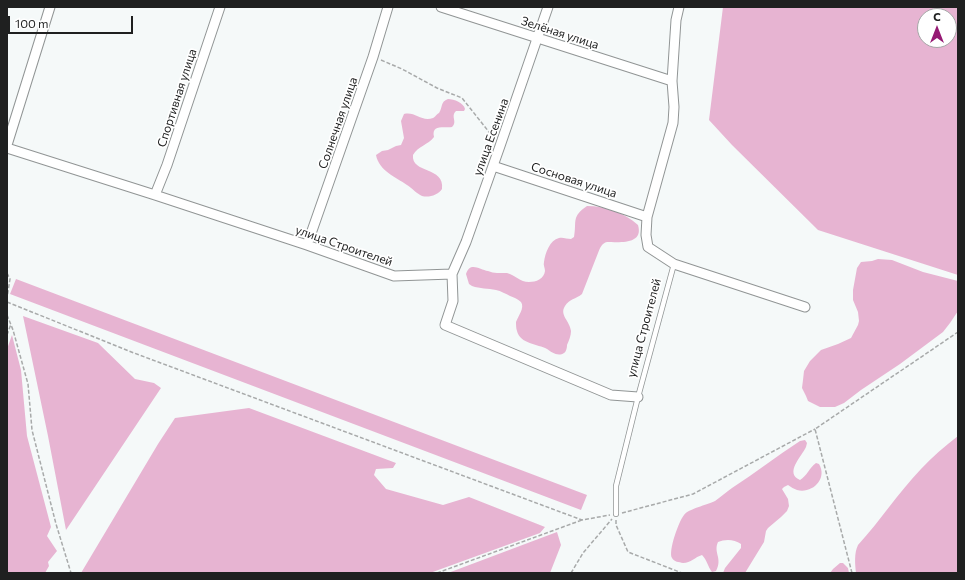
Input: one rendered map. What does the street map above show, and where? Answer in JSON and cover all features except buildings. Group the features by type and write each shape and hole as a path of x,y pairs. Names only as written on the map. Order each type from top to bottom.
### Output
{"street":[{"path":"7,145 50,7"},
{"name":"Спортивная улица","path":"155,195 168,165 220,7"},
{"name":"Солнечная улица","path":"307,245 373,57 388,7"},
{"name":"Зелёная улица","path":"441,7 672,81"},
{"name":"улица Есенина","path":"452,274 466,242 548,7"},
{"path":"679,7 676,20 672,81 674,107 673,123 647,217 646,235 648,247 674,264 805,307"},
{"name":"улица Строителей","path":"7,148 307,245 394,276 452,274 453,301 445,325 611,395 638,397"},
{"name":"Сосновая улица","path":"493,166 647,217"}],"lane":[{"name":"улица Строителей","path":"616,514 616,486 638,397 674,264"}],"path":[{"path":"373,57 402,69 437,88 462,98 500,146"},
{"path":"7,273 10,280 7,298"},
{"path":"7,302 134,353 582,520"},
{"path":"7,315 13,330 28,384 32,430 56,524 71,573"},
{"path":"7,335 10,324"},
{"path":"438,573 582,520 616,514 693,494 815,429 958,332"},
{"path":"815,429 852,573"},
{"path":"616,514 616,525 628,552 682,573"},
{"path":"571,573 583,553 616,514"},
{"path":"675,570 678,573"}],"shaded area":[{"path":"723,7 958,7 958,275 818,230 732,145 709,120"},
{"path":"448,99 461,103 465,109 464,111 456,111 454,113 454,125 452,127 436,128 434,130 434,137 413,155 414,161 417,165 434,173 442,182 442,189 438,193 425,197 418,194 409,186 388,173 378,161 376,155 382,151 401,145 404,138 401,121 404,114 408,113 425,119 433,118 439,113 443,103"},
{"path":"587,206 601,207 621,214 638,225 639,231 634,239 629,241 607,242 601,246 582,294 568,302 563,309 571,333 565,352 562,354 557,354 543,347 525,341 519,335 516,329 516,322 522,307 520,301 498,290 472,286 469,284 466,274 470,268 476,267 494,273 507,273 526,282 539,280 545,271 545,258 551,244 559,238 571,239 574,237 577,216"},
{"path":"878,259 892,260 923,272 958,281 958,311 943,332 844,403 835,407 820,407 808,401 802,388 804,371 810,361 821,350 851,338 859,321 858,312 853,300 853,290 857,268 861,262"},
{"path":"16,279 587,495 581,510 10,294"},
{"path":"23,316 98,343 135,379 154,383 161,388 66,530 48,436"},
{"path":"12,335 21,370 27,436 51,527 47,536 57,551 48,562 49,566 45,573 7,573 7,349"},
{"path":"249,408 396,463 393,468 376,469 374,475 386,489 443,505 469,497 545,527 540,533 430,573 81,573 175,418"},
{"path":"958,436 958,573 856,573 855,555 858,545 921,469"},
{"path":"805,440 807,443 806,447 796,464 794,473 800,480 816,463 819,464 821,470 820,480 808,490 797,490 788,485 782,489 788,499 789,506 787,511 768,528 764,542 745,573 723,573 725,568 741,548 741,544 732,540 718,542 717,549 719,563 716,571 712,572 702,555 686,563 675,561 672,558 671,549 677,529 686,513 715,501 791,447 800,441"},
{"path":"557,532 561,545 550,573 448,573"},
{"path":"840,563 843,563 848,568 849,573 830,573 833,569"}]}
